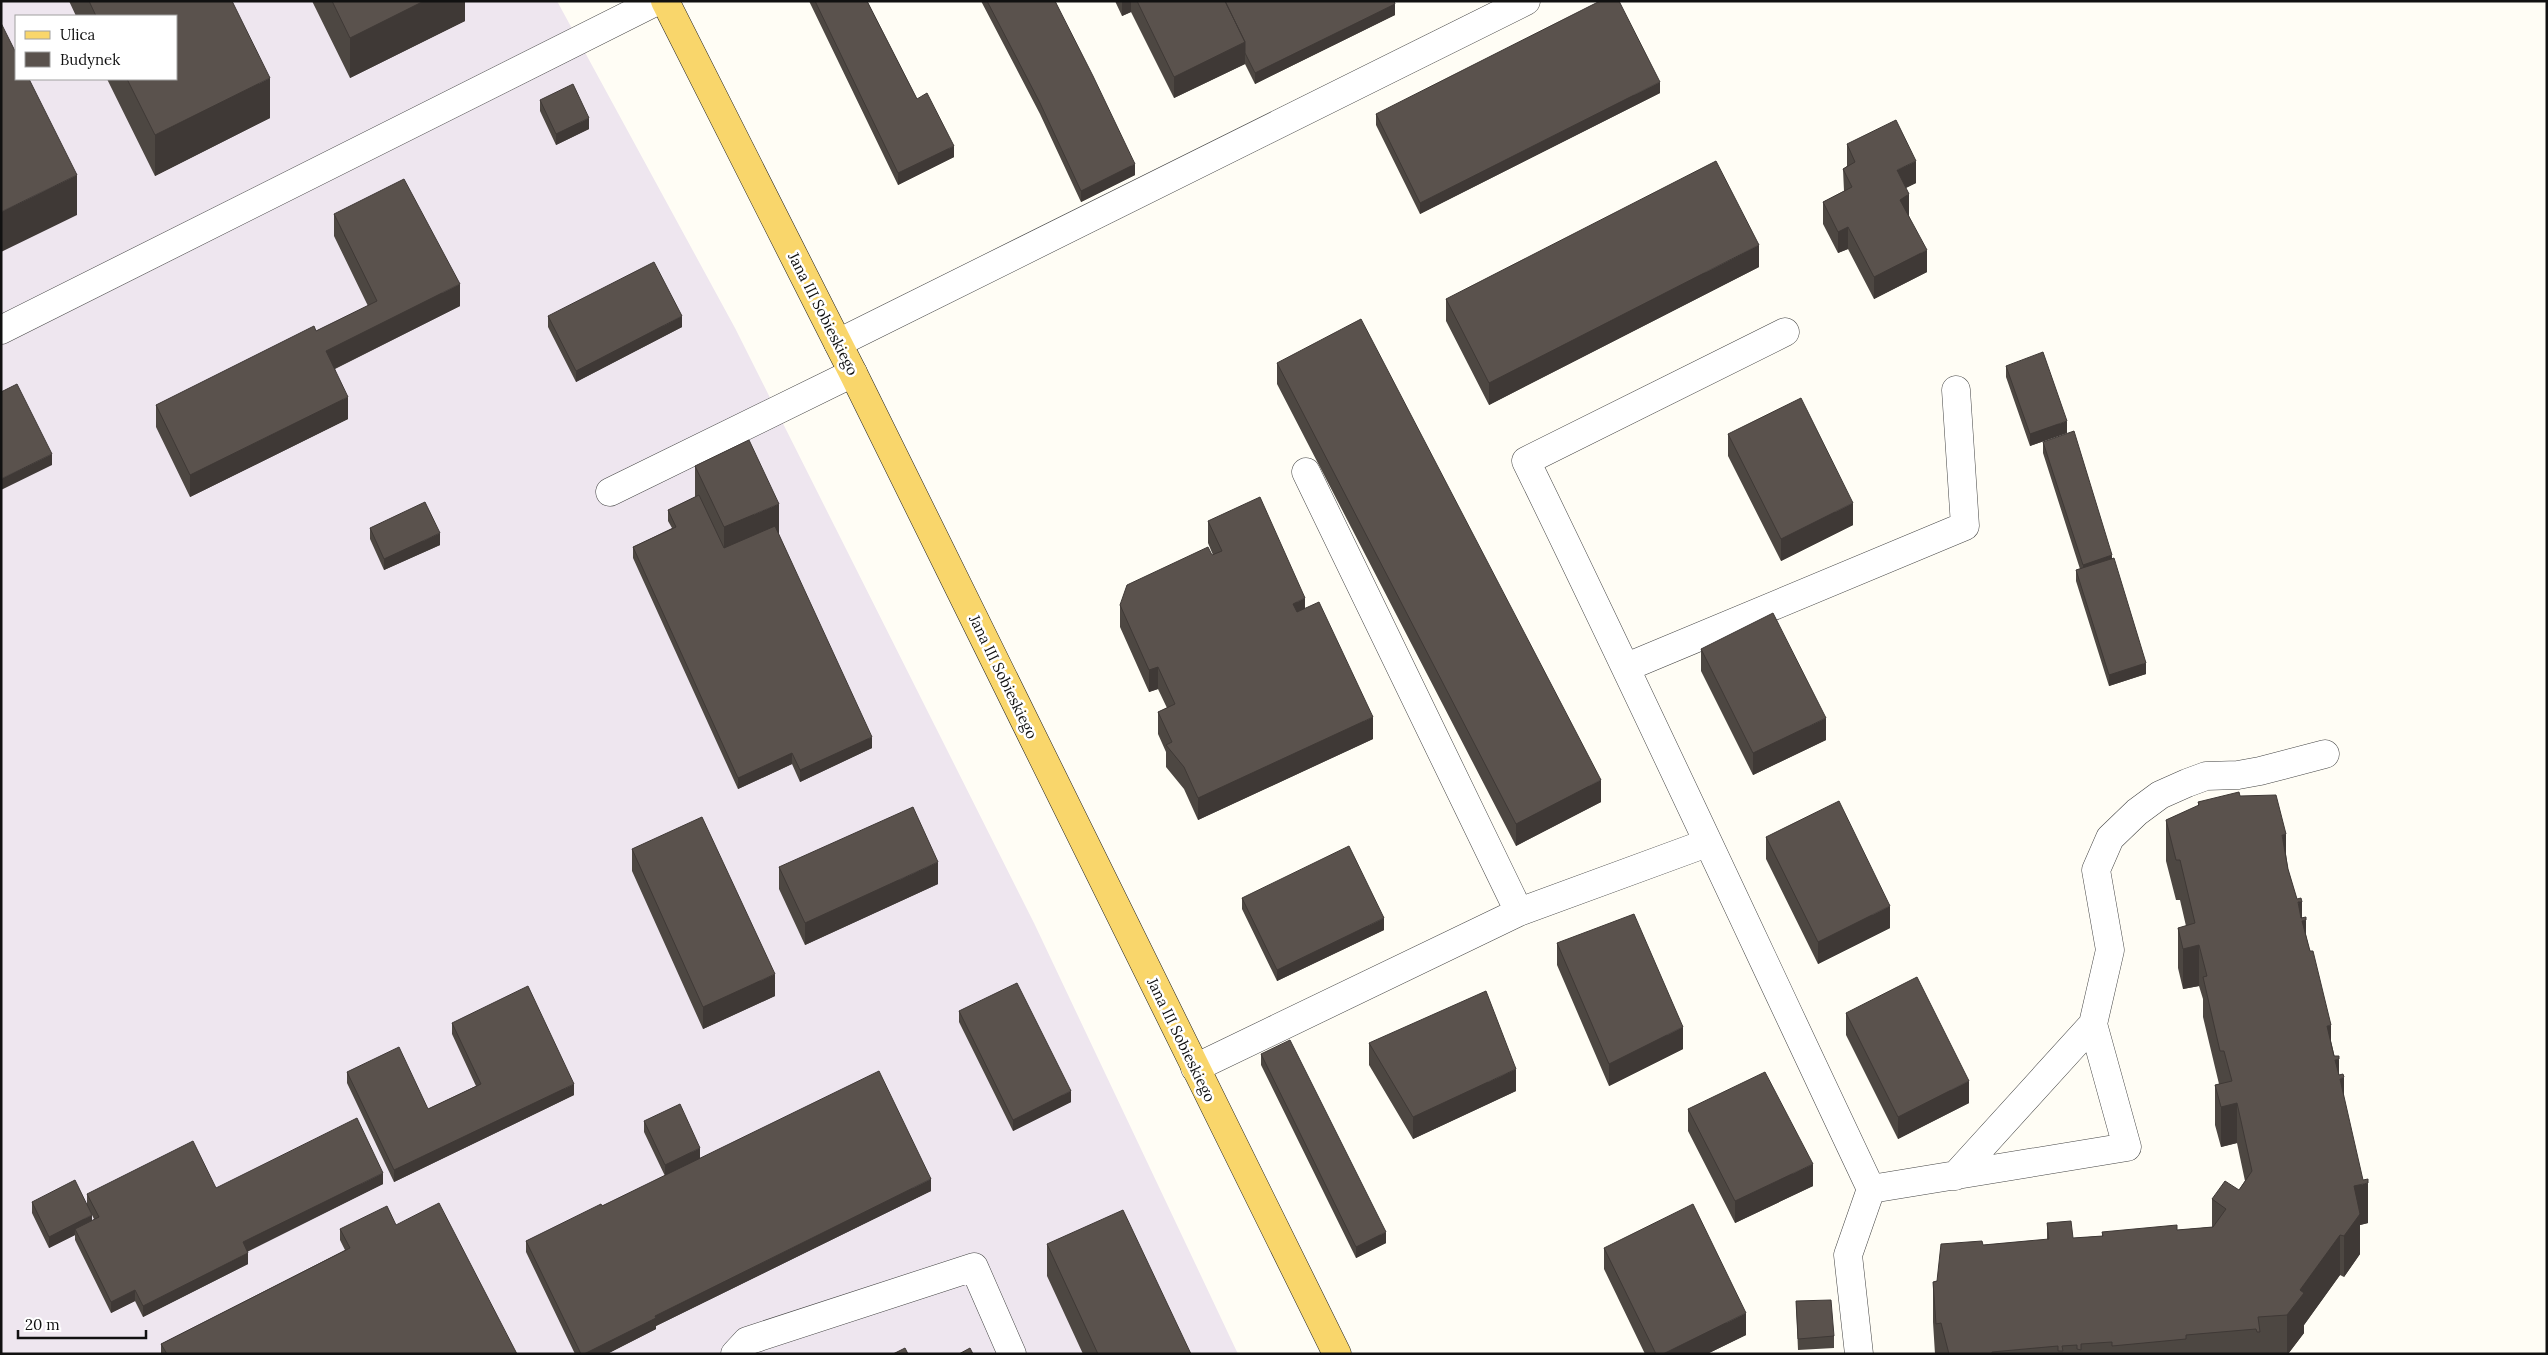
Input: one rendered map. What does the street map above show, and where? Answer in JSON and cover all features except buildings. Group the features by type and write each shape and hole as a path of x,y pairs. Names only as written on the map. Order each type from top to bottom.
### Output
{"main road":[{"name":"Jana III Sobieskiego","path":"665,1 854,373 1337,1354"}],"lane":[{"path":"1,330 657,1"},
{"path":"838,343 1526,1"},
{"path":"1785,332 1526,461 1627,668 1707,843 1871,1189 1848,1255 1859,1354"},
{"path":"610,492 854,373"},
{"path":"1627,668 1965,526 1956,390"},
{"path":"1306,472 1519,912"},
{"path":"1871,1189 2128,1147 2093,1024 2110,950 2096,870 2110,838 2160,795 2186,783 2206,776 2238,775 2260,771 2326,754"},
{"path":"1195,1068 1519,912 1707,843"},
{"path":"1955,1176 2093,1024"},
{"path":"735,1354 746,1340 974,1267 1012,1354"}],"shaded area":[{"path":"1,1 557,1 735,328 1034,923 1238,1354 1,1354"}]}
